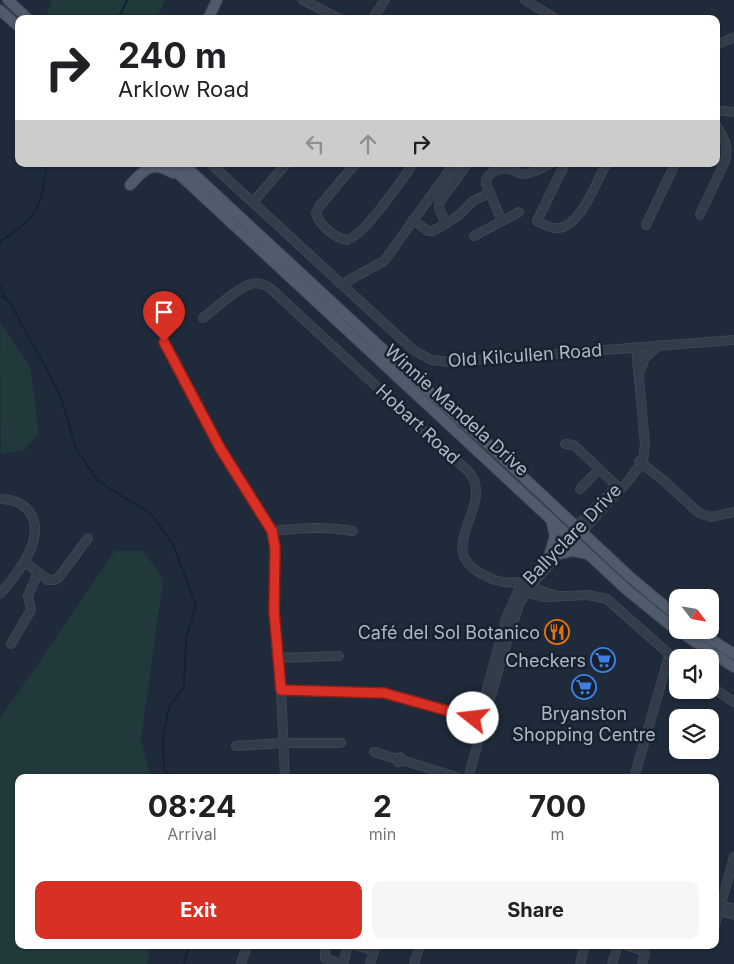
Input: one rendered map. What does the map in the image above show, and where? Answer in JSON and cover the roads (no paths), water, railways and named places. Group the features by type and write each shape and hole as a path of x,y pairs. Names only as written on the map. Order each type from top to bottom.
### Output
{"main road":[{"path":"8,0 24,15"},
{"path":"210,15 217,0"},
{"path":"216,15 222,0"},
{"path":"0,10 15,23"},
{"path":"130,185 143,171 153,167"},
{"path":"160,167 182,178"},
{"name":"Winnie Mandela Drive","path":"171,167 627,590 666,622 734,667"},
{"name":"Winnie Mandela Drive","path":"186,167 417,381 669,610"},
{"path":"549,556 555,536 551,519"},
{"path":"560,554 573,552 588,554"},
{"path":"710,639 734,654"}],"street":[{"path":"303,0 332,15"},
{"path":"375,15 384,0"},
{"path":"525,0 549,15"},
{"path":"720,43 734,36"},
{"path":"720,110 734,112"},
{"path":"700,215 725,161 727,152 725,138 720,131"},
{"name":"Old Kilcullen Road","path":"214,167 412,349 431,360 451,362 734,340"},
{"path":"253,202 283,167"},
{"path":"352,167 316,213 322,224 336,236 348,240 354,237 371,219 411,167"},
{"path":"342,284 384,261 452,167"},
{"path":"446,224 439,208 439,203 465,167"},
{"path":"502,221 486,180 488,175 494,171 510,169 525,174 542,167"},
{"path":"564,167 537,221 553,228 561,228 577,216 604,167"},
{"path":"646,225 675,167"},
{"path":"413,220 430,232 458,216 473,201 490,193"},
{"path":"474,236 519,212"},
{"name":"Hobart Road","path":"203,318 241,289 258,283 266,286 470,473 477,495 475,506 462,541 464,553 471,566 479,573 488,577 510,583 517,582 524,588 543,597 588,595 607,599 669,655"},
{"path":"164,342 220,448 272,531 275,548 274,611 286,774"},
{"path":"638,375 645,358 659,345"},
{"path":"636,348 643,437 640,462 664,480 700,513 706,516 717,516 734,512"},
{"path":"565,444 574,445 617,486"},
{"name":"Ballyclare Drive","path":"469,774 506,619 524,588 549,556 579,529 640,462"},
{"name":"Ballyclare Drive","path":"579,529 640,462"},
{"path":"580,489 599,469"},
{"path":"0,499 9,499 22,504 34,520 34,535 25,562 0,594"},
{"path":"272,531 305,528 337,528 354,531"},
{"name":"Ballyclare Drive","path":"524,588 560,554 571,537"},
{"path":"25,562 48,580 55,580 88,538"},
{"path":"11,644 31,610 28,596 38,572"},
{"path":"278,658 339,656"},
{"path":"635,774 669,659"},
{"path":"281,690 384,693 481,720"},
{"path":"719,692 734,702"},
{"name":"Ballyclare Drive","path":"459,774 481,720"},
{"path":"236,746 284,743 341,743"},
{"path":"374,752 448,774"},
{"path":"719,911 734,857"},
{"path":"720,908 734,909"},
{"path":"720,908 734,915"},
{"path":"241,964 246,949"},
{"path":"325,949 324,958 342,964 347,949"},
{"path":"370,964 375,949"},
{"path":"409,964 413,949"},
{"path":"414,964 419,949"},
{"path":"580,964 584,949"},
{"path":"612,964 617,949"},
{"path":"638,949 645,953 642,964"}],"waterway":[{"path":"120,15 127,0"},
{"path":"0,245 1,241 24,224 36,209 40,201 46,167"},
{"path":"0,286 6,298"},
{"path":"0,295 10,303 60,394 76,449 98,481 151,514 173,544 196,605 186,638 184,687 169,707 163,739 164,769 168,774"},
{"path":"184,964 188,949"}],"place":[{"name":"Café del Sol Botanico","path":"557,632"},
{"name":"Checkers","path":"603,660"},
{"name":"Bryanston Shopping Centre","path":"584,687"}]}
